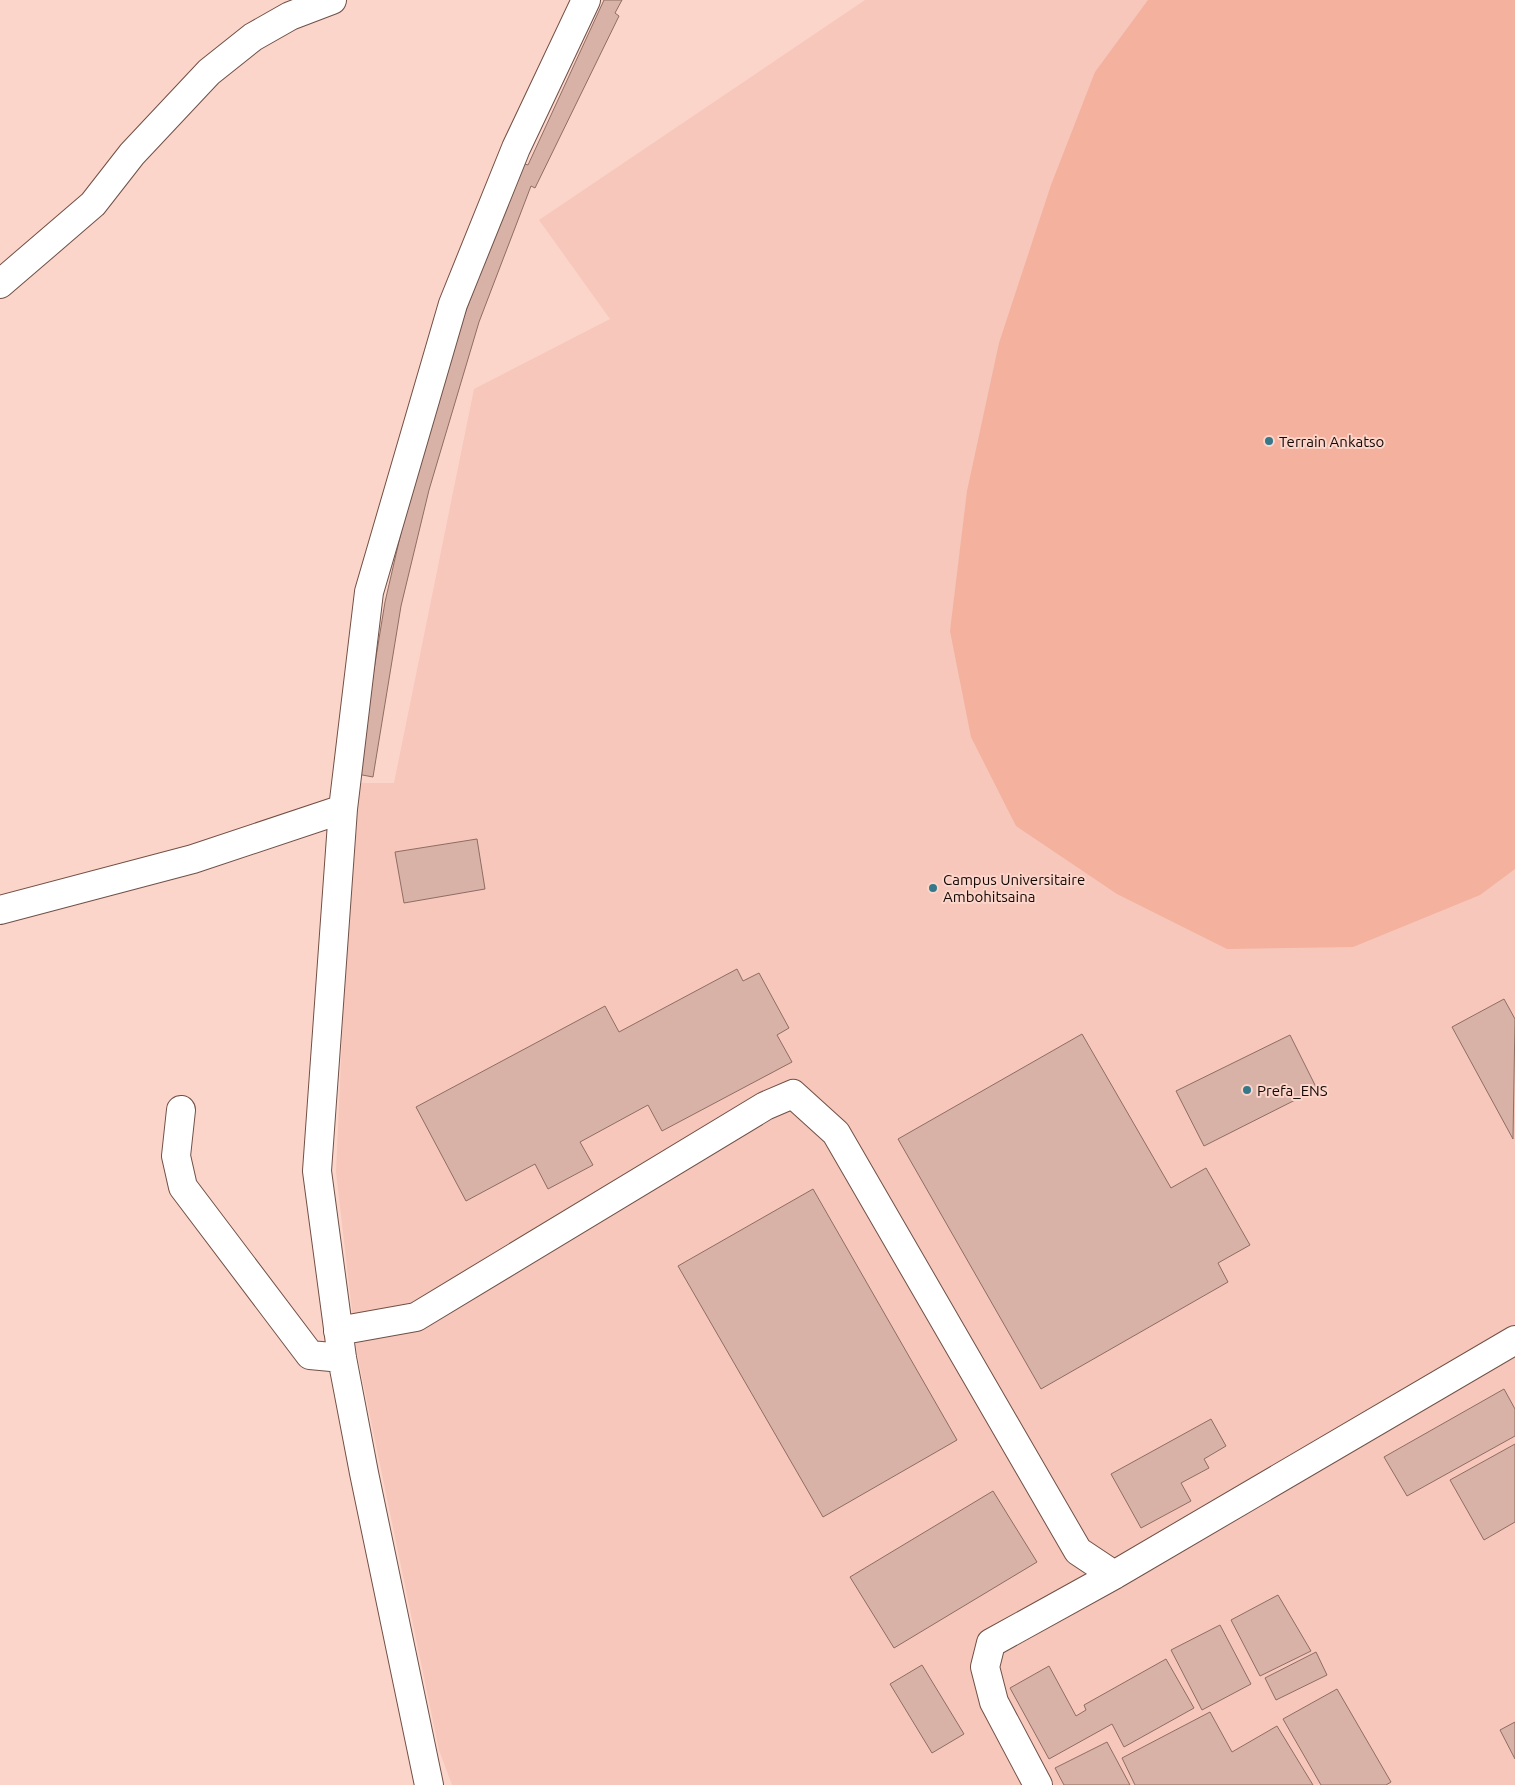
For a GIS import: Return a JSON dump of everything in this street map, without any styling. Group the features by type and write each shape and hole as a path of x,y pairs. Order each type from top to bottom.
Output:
{"street":[{"path":"0,284 93,204 132,154 209,72 253,37 290,16 332,0"},
{"path":"429,1785 342,1358 317,1171 343,809 369,592 453,304 516,148 586,0"},
{"path":"0,910 194,859 343,809"},
{"path":"338,1331 416,1317 765,1106 793,1094 836,1133 1078,1551 1114,1575"},
{"path":"181,1110 176,1156 183,1187 310,1355 342,1358"},
{"path":"1038,1785 994,1702 985,1667 991,1643 1114,1575 1515,1340"}],"shaded area":[{"name":"Campus Universitaire Ambohitsaina","path":"865,0 1515,0 1515,1785 452,1785 439,1750 357,1353 336,1172 344,993 360,783 394,783 474,389 610,319 539,220"},
{"path":"1148,0 1515,0 1515,869 1480,895 1353,947 1227,949 1117,894 1016,826 971,737 950,631 967,491 999,343 1051,185 1095,72"}],"building":[{"path":"604,0 622,0 615,13 619,16 535,188 531,186 479,322 429,490 401,606 373,777 357,774 385,602 412,485 459,329 522,163 528,165"},
{"path":"477,839 485,889 404,903 395,852"},
{"path":"737,969 743,981 759,973 789,1028 777,1035 792,1062 662,1131 648,1105 580,1142 593,1165 548,1189 535,1164 466,1201 416,1107 605,1006 619,1032"},
{"path":"1504,999 1515,1019 1513,1139 1452,1027"},
{"path":"1082,1034 1171,1188 1206,1168 1250,1245 1218,1263 1228,1282 1041,1389 898,1139"},
{"name":"Prefa_ENS","path":"1290,1035 1317,1089 1204,1146 1176,1091"},
{"path":"813,1189 957,1440 823,1517 678,1266"},
{"path":"1504,1389 1515,1409 1515,1436 1407,1496 1384,1457"},
{"path":"1211,1419 1226,1446 1204,1459 1209,1468 1181,1483 1191,1501 1141,1528 1111,1474"},
{"path":"1515,1444 1515,1522 1484,1540 1450,1480"},
{"path":"993,1491 1037,1562 894,1648 850,1577"},
{"path":"1278,1595 1311,1651 1260,1676 1231,1620"},
{"path":"1220,1625 1251,1684 1202,1710 1171,1650"},
{"path":"1316,1652 1327,1675 1276,1700 1265,1678"},
{"path":"1166,1659 1194,1708 1124,1747 1112,1724 1049,1759 1010,1688 1049,1666 1076,1716 1086,1710 1084,1705"},
{"path":"922,1665 964,1734 932,1753 890,1684"},
{"path":"1337,1689 1391,1782 1386,1785 1321,1785 1283,1719"},
{"path":"1210,1712 1232,1752 1277,1726 1313,1785 1135,1785 1122,1758"},
{"path":"1515,1722 1515,1759 1500,1730"},
{"path":"1107,1742 1130,1785 1064,1785 1055,1768"}],"place":[{"name":"Terrain Ankatso","path":"1269,441"},
{"name":"Campus Universitaire Ambohitsaina","path":"933,888"},
{"name":"Prefa_ENS","path":"1247,1090"}]}
